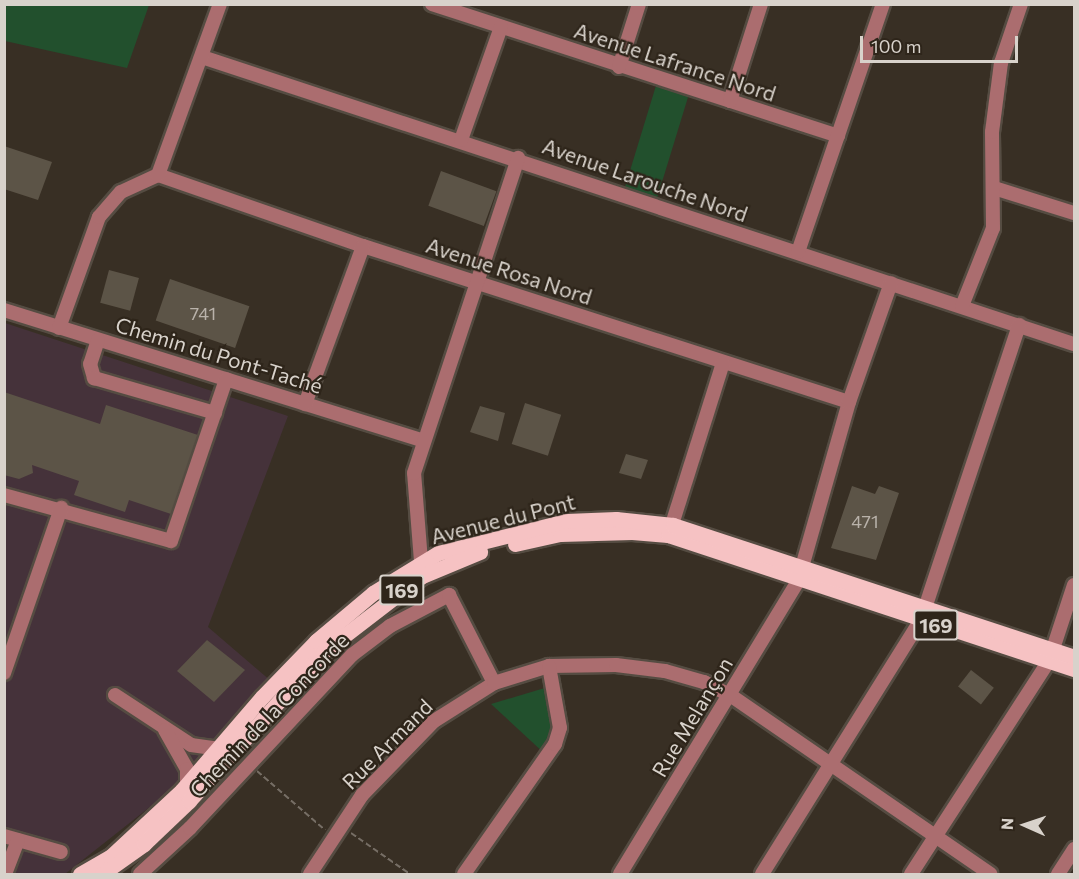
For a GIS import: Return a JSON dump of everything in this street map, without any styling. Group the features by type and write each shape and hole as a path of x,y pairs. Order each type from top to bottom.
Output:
{"main road":[{"name":"Avenue du Pont","path":"80,874 110,857 187,784 316,641 373,593 422,569 485,550 561,534 670,530 1051,655 1074,669"},
{"name":"Avenue du Pont","path":"102,874 144,844 189,801 323,652 422,569"},
{"name":"Avenue du Pont","path":"1051,655 1074,657"}],"street":[{"path":"59,328 99,217 121,192 158,175 220,4"},
{"name":"Avenue Lafrance Nord","path":"432,4 619,67 838,135"},
{"path":"619,67 639,4"},
{"path":"730,101 761,4"},
{"path":"798,252 883,4"},
{"path":"962,306 993,228 992,132 1001,63 1021,4"},
{"path":"461,140 501,27"},
{"name":"Avenue Larouche Nord","path":"202,57 518,158 1074,344"},
{"path":"422,569 414,473 422,440 518,158"},
{"name":"Avenue Rosa Nord","path":"158,175 363,246 849,402"},
{"path":"994,188 1074,213"},
{"path":"305,404 363,246"},
{"name":"Rue Melançon","path":"620,874 730,695 800,574 849,402 891,283"},
{"name":"Chemin du Pont-Taché","path":"4,309 422,440"},
{"path":"762,874 924,613 1019,325"},
{"path":"98,340 90,364 94,378 215,412"},
{"path":"670,530 723,363"},
{"path":"4,495 61,508 171,541 226,379"},
{"path":"4,673 61,508"},
{"path":"911,874 1051,655 1074,585"},
{"name":"Chemin de la Concorde","path":"140,874 190,828 352,655 390,626 449,595 494,683"},
{"name":"Rue Armand","path":"310,874 362,795 434,721 494,683 549,666 616,665 665,671 730,695 990,874"},
{"path":"464,874 555,744 560,728 549,666"},
{"path":"115,695 191,745 218,749"},
{"path":"162,726 187,769 187,784"},
{"path":"5,874 11,838 61,852"},
{"path":"1058,874 1074,849"}],"path":[{"path":"249,763 338,832 410,874"}],"shaded area":[{"path":"5,323 288,416 208,627 278,687 175,787 65,874 5,874"}],"green space":[{"path":"5,4 149,5 127,68 5,41"},
{"path":"658,79 691,89 655,207 622,197"},
{"path":"548,687 556,735 545,754 491,704"}],"building":[{"path":"4,146 52,162 38,200 4,189"},
{"path":"441,171 496,191 484,226 428,206"},
{"path":"109,270 139,278 130,311 100,303"},
{"path":"170,279 249,306 235,348 156,321"},
{"path":"4,392 100,424 106,405 198,435 171,514 129,500 125,512 74,495 79,481 32,465 33,473 19,479 4,475"},
{"path":"525,403 561,415 548,456 512,444"},
{"path":"480,406 505,413 498,441 470,432"},
{"path":"626,454 648,460 641,479 619,473"},
{"path":"852,486 875,494 879,486 899,493 876,560 831,548"},
{"path":"207,640 245,670 214,702 177,671"},
{"path":"971,670 994,688 981,704 958,687"}]}
